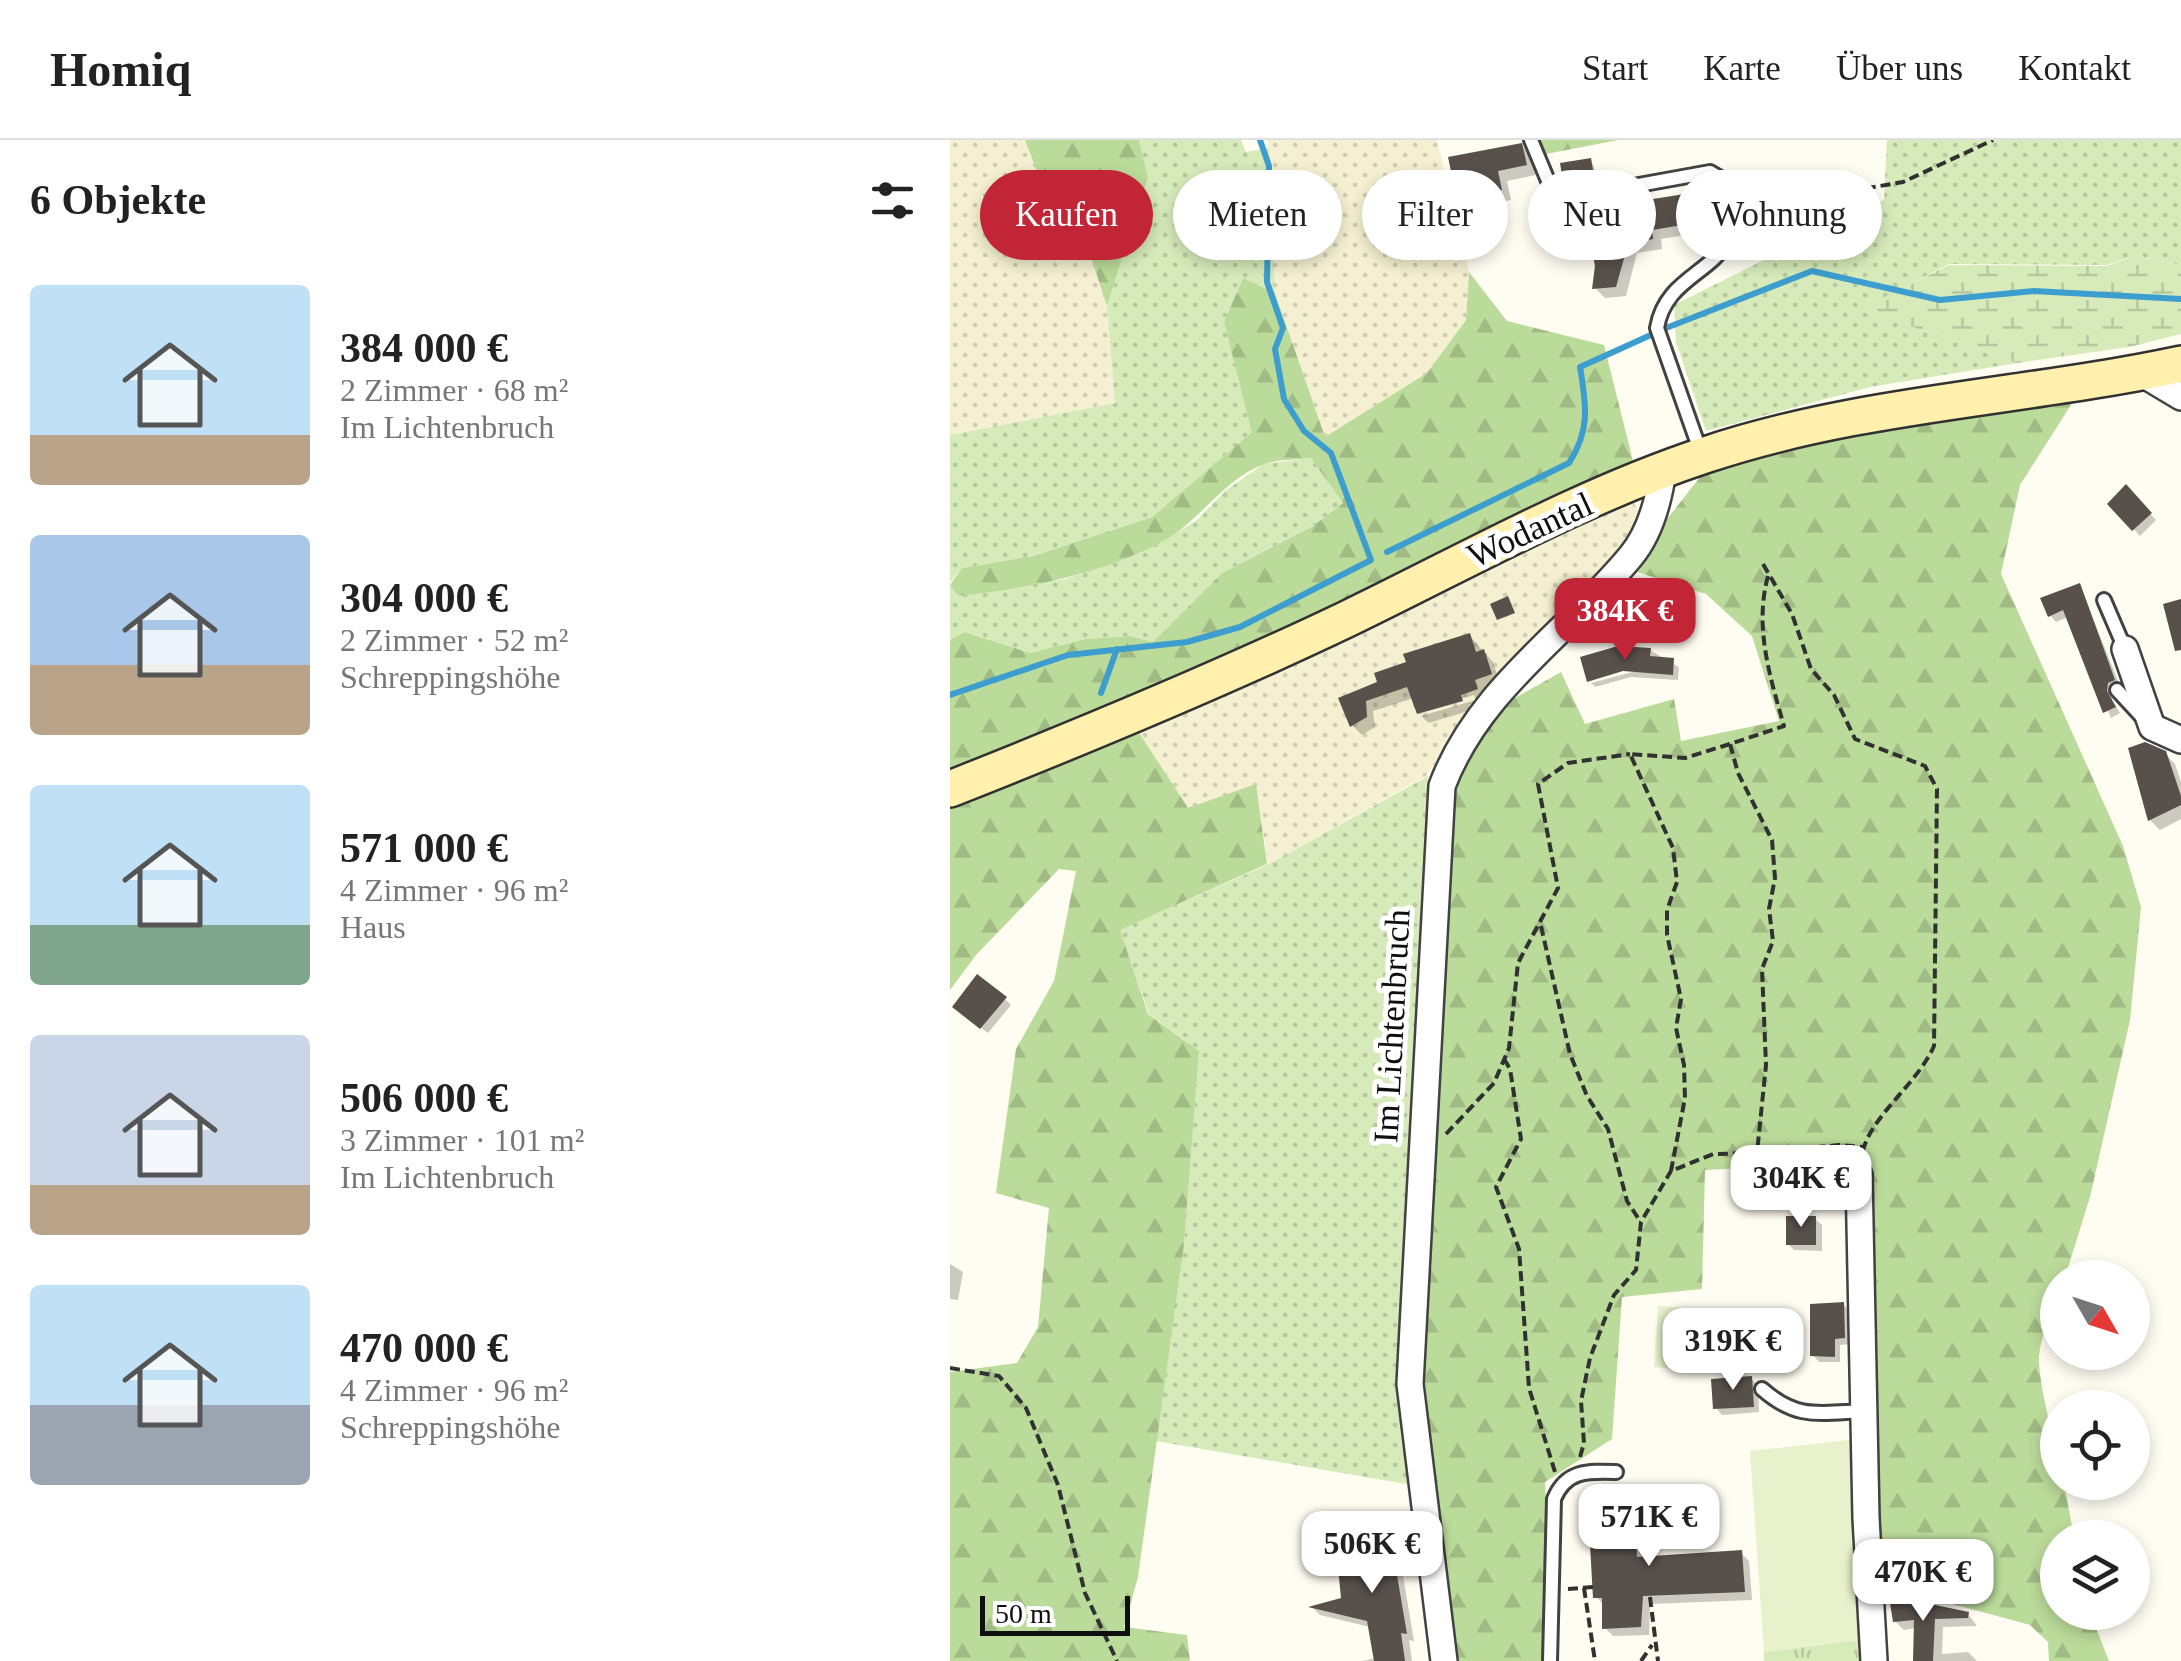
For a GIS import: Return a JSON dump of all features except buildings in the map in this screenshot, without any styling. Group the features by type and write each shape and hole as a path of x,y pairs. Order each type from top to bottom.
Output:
{"main road":[{"name":"Wodantal","path":"950,789 1294,644 1542,522 1702,456 1775,433 1873,412 2181,364"}],"street":[{"path":"2141,373 2181,397"},
{"name":"Im Lichtenbruch","path":"1444,1661 1410,1384 1442,786 1456,748 1487,706 1632,554 1650,522 1663,470"},
{"path":"2125,649 2152,727 2181,740"},
{"path":"1859,1175 1874,1661"}],"lane":[{"path":"1531,140 1556,200 1710,172 1727,182 1734,230 1724,251 1688,281 1660,315 1657,328 1702,456"},
{"path":"2104,600 2125,649"},
{"path":"2116,690 2152,727"},
{"path":"1762,1388 1784,1409 1804,1414 1864,1412"},
{"path":"1550,1661 1554,1498 1559,1486 1574,1474 1616,1472"}],"path":[{"path":"1882,186 1903,182 1994,140"},
{"path":"1762,564 1792,614 1811,670 1834,694 1855,740 1925,766 1937,789 1940,820 1934,1046 1924,1070 1876,1123 1863,1147 1859,1175"},
{"path":"1421,1140 1447,1134 1494,1083 1504,1059 1514,1017 1518,964 1558,888 1538,784 1568,762 1630,754 1685,758 1784,726 1767,667 1762,630 1768,576"},
{"path":"1730,744 1738,773 1772,840 1775,878 1770,909 1772,942 1762,969 1766,1065 1757,1154"},
{"path":"1574,1474 1584,1443 1581,1401 1590,1358 1614,1295 1636,1270 1640,1222 1671,1170 1685,1098 1684,1065 1676,1028 1681,999 1670,958 1666,910 1677,882 1673,848 1630,754"},
{"path":"1541,926 1574,1065 1586,1096 1608,1129 1626,1202 1640,1222"},
{"path":"1504,1059 1510,1069 1521,1139 1496,1187 1519,1249 1529,1388 1553,1465"},
{"path":"1671,1170 1713,1154 1757,1154 1839,1144 1863,1147"},
{"path":"950,1368 999,1376 1026,1408 1058,1485 1085,1593 1117,1661"},
{"path":"1554,1590 1594,1587"},
{"path":"1584,1588 1594,1661"},
{"path":"1650,1597 1652,1644 1658,1661"},
{"path":"1641,1661 1652,1644"}],"shaded area":[{"path":"950,140 1025,140 1036,170 980,170 980,260 1093,260 1107,306 1115,403 950,435"},
{"path":"1268,140 1437,140 1444,170 1362,170 1362,260 1466,260 1469,272 1466,320 1427,373 1325,437 1275,293 1273,260 1342,260 1342,170 1269,170"},
{"path":"1630,498 1641,514 1638,529 1482,696 1426,776 1268,864 1256,785 1188,809 1137,729"}],"green space":[{"path":"1025,140 1139,140 1146,170 1036,170"},
{"path":"1139,140 1241,140 1246,152 1269,148 1270,170 1173,170 1173,260 1274,260 1275,293 1243,278 1224,322 1253,431 1152,517 1033,556 962,568 950,582 950,435 1115,403 1107,306 1122,260 1153,260 1153,170 1146,170"},
{"path":"1536,140 1618,140 1541,155"},
{"path":"1887,140 2181,140 2181,265 2134,256 2107,265 1949,264 1863,309 2017,363 1870,387 1706,431 1676,342 1674,305 1764,260 1882,260"},
{"path":"2134,256 2181,265 2181,334 2129,347 2017,363 1861,309 1949,265 2107,266"},
{"path":"1092,260 1122,260 1107,306"},
{"path":"1469,272 1507,321 1604,345 1633,461 1258,642 950,770 950,640 965,632 1030,653 1085,639 1130,636 1153,642 1222,573 1313,526 1343,503 1311,458 1270,462 1237,479 1174,534 1112,564 985,593 959,596 950,585 962,568 1033,556 1152,517 1252,432 1224,322 1243,278 1275,293 1325,437 1427,373 1466,320"},
{"path":"2076,397 2020,485 2001,574 2123,846 2141,907 2130,1020 2090,1197 2070,1260 2040,1260 2040,1500 2067,1500 2071,1520 2040,1520 2040,1630 2097,1630 2109,1661 2049,1661 2048,1642 2030,1625 1912,1593 1877,1597 1869,1299 1871,1161 1705,1170 1702,1289 1622,1297 1612,1439 1545,1482 1548,1603 1544,1661 1452,1661 1418,1385 1455,770 1508,702 1561,672 1585,724 1674,699 1681,741 1779,721 1752,636 1706,594 1628,569 1704,472 1827,433"},
{"path":"1311,458 1343,503 1313,526 1222,573 1153,642 1130,636 1085,639 1030,653 966,632 950,640 950,585 960,596 1065,579 1123,559 1162,542 1197,520 1225,491 1264,464"},
{"path":"1136,728 1188,808 1256,784 1267,864 1120,930 1148,1014 1199,1051 1184,1244 1138,1577 1124,1627 1187,1635 1190,1661 950,1661 950,1372 1017,1363 1038,1327 1049,1208 996,1193 1016,1049 1054,981 1076,871 1059,869 976,955 950,990 950,804"},
{"path":"1428,776 1415,1092 1412,1485 1156,1441 1184,1242 1199,1051 1149,1014 1119,930 1267,865"},
{"path":"1658,1306 1699,1309 1697,1371 1654,1367"},
{"path":"1858,1439 1866,1639 1764,1652 1750,1451"},
{"path":"1866,1639 1867,1661 1764,1661 1764,1652"}],"waterway":[{"path":"950,695 1068,655 1187,642 1240,627 1371,560 1331,453 1304,431 1284,399 1275,349 1283,328 1267,282 1269,166 1260,140"},
{"path":"1666,328 1812,271 1940,300 2034,291 2181,299"},
{"path":"1387,552 1569,463 1584,427 1580,367 1653,334"},
{"path":"1101,693 1117,649"}]}
